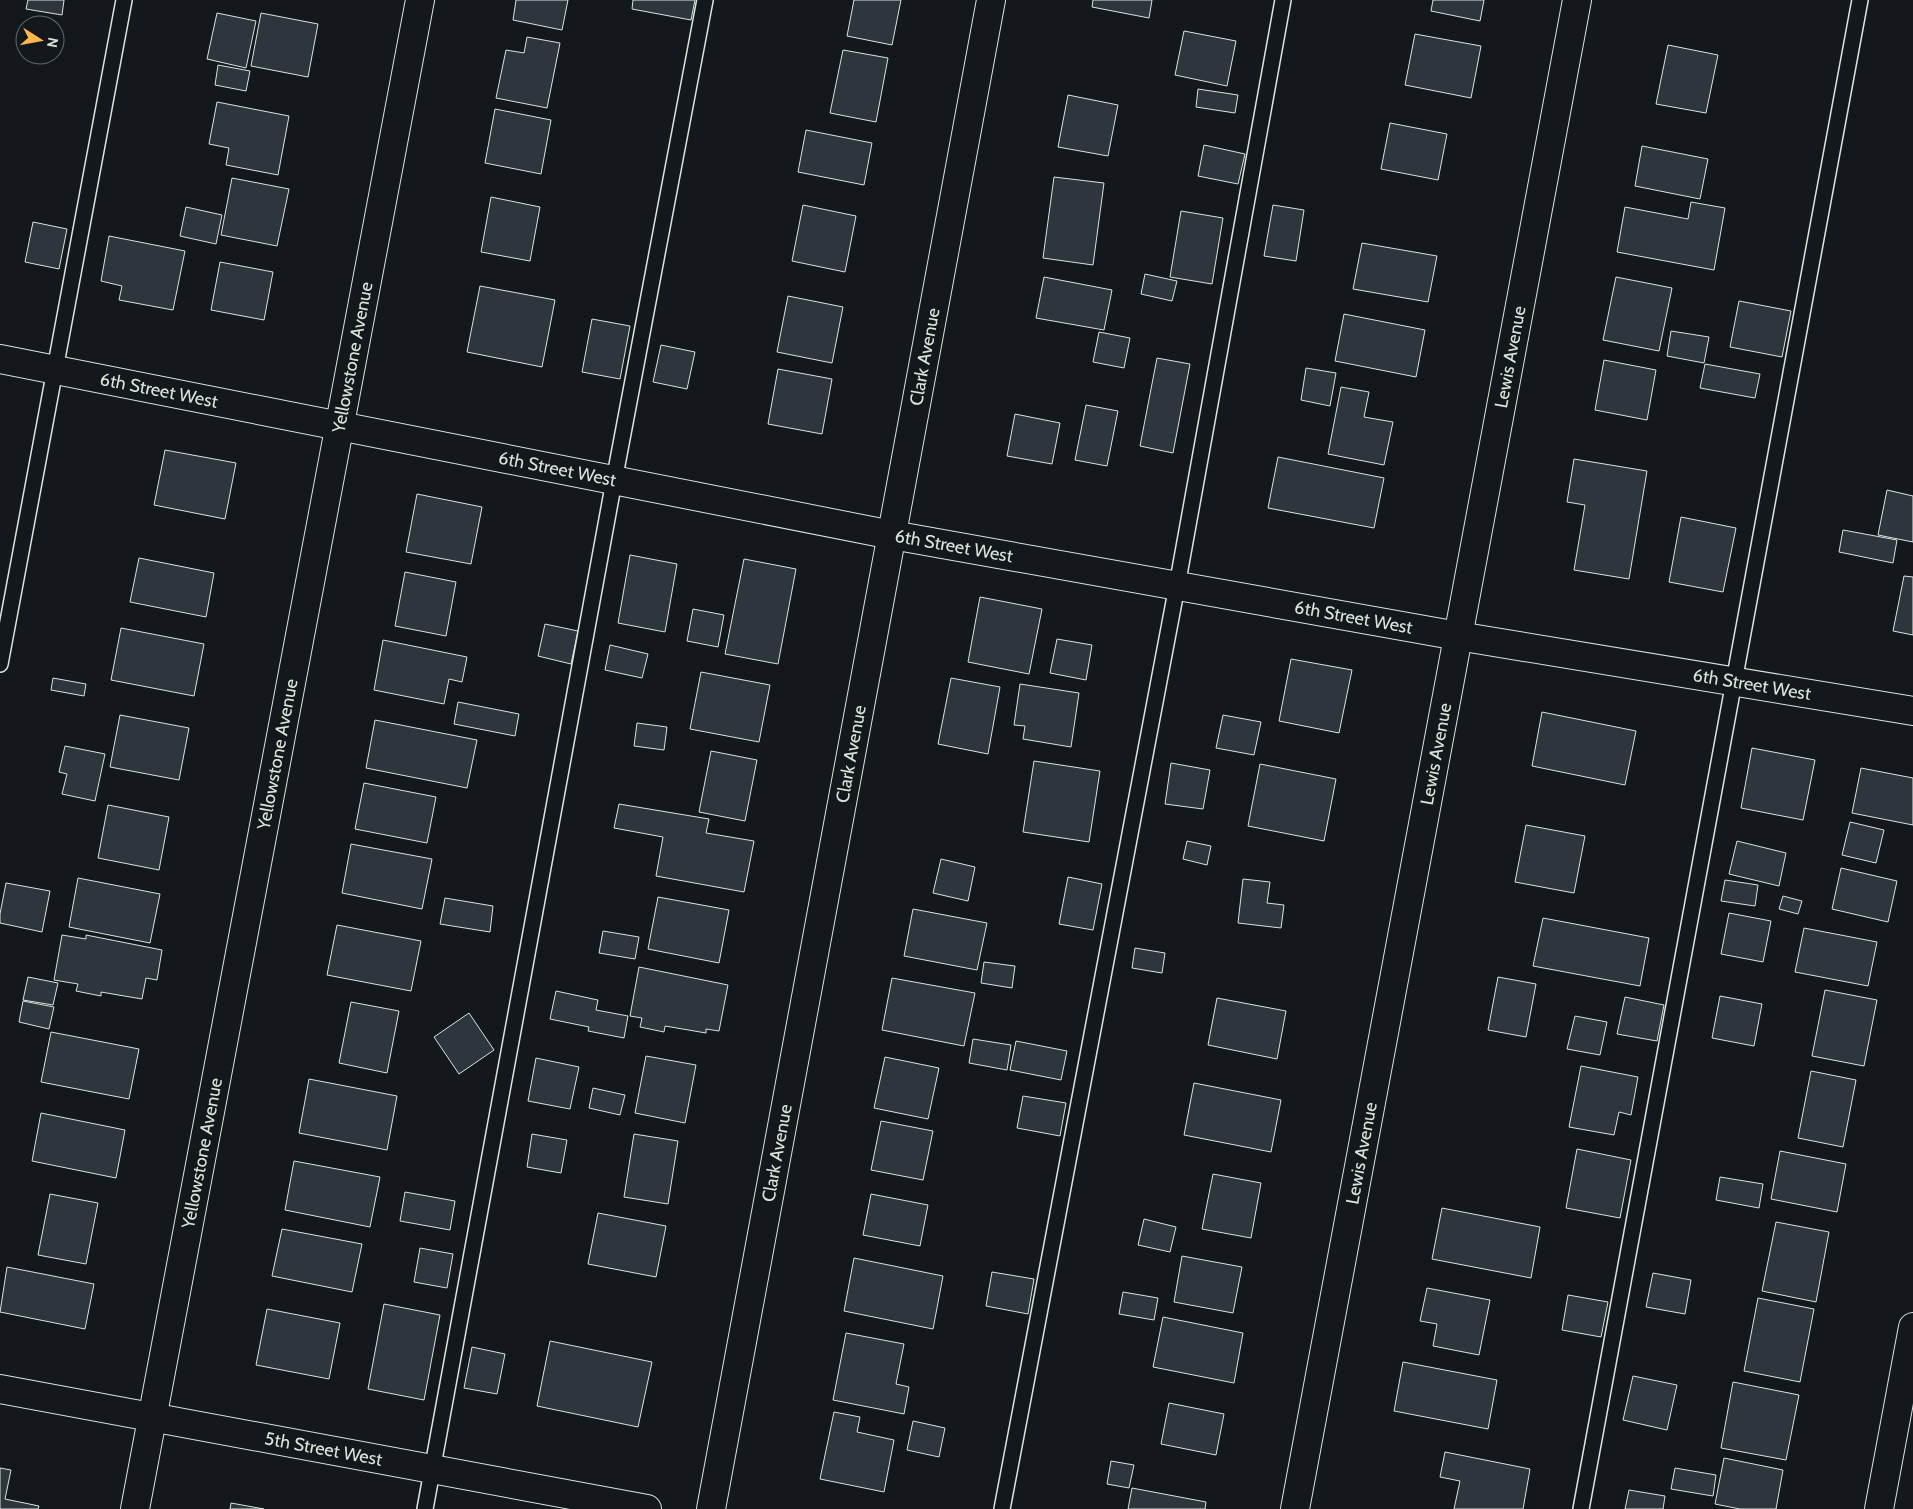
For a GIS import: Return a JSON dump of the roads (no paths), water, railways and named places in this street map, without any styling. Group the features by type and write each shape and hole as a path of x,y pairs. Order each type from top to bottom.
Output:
{"street":[{"name":"Yellowstone Avenue","path":"135,1509 420,0"},
{"name":"Clark Avenue","path":"711,1509 991,0"},
{"name":"Lewis Avenue","path":"1295,1509 1577,0"},
{"name":"6th Street West","path":"0,359 892,535 1458,636 1913,711"},
{"path":"1879,1509 1913,1327"},
{"name":"5th Street West","path":"0,1389 646,1509"}],"lane":[{"path":"0,664 124,0"},
{"path":"425,1509 614,481 705,0"},
{"path":"1002,1509 1177,586 1283,0"},
{"path":"1581,1509 1860,0"}]}
